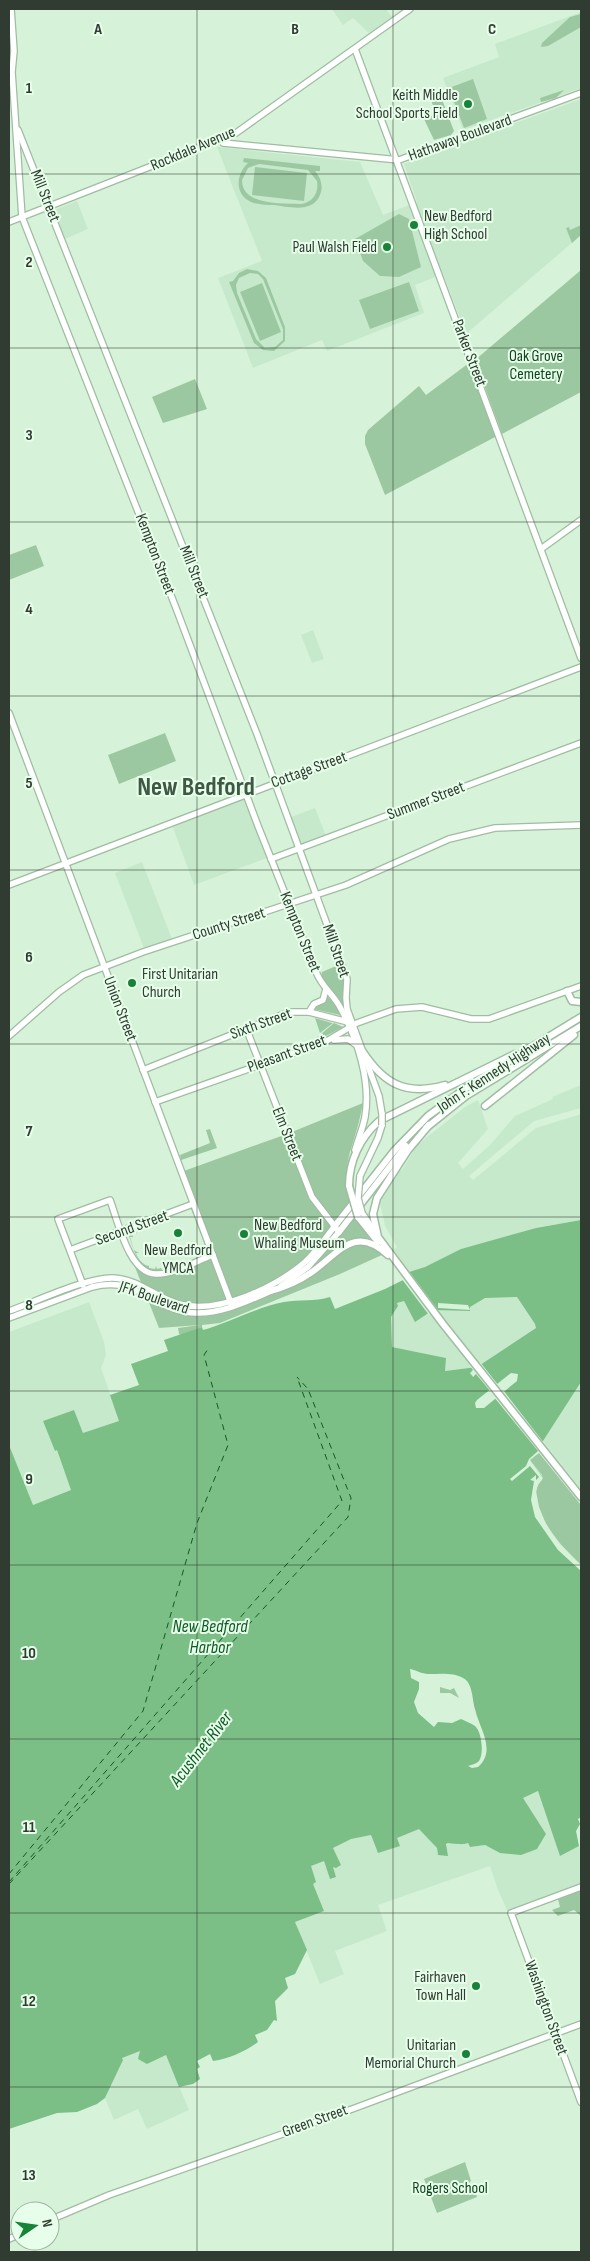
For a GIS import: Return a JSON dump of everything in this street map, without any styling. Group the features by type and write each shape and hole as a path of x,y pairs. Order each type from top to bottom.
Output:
{"highway":[{"path":"567,991 572,1001 581,1002"},
{"name":"John F. Kennedy Highway","path":"337,1230 394,1151 425,1119 473,1083 581,1017"},
{"name":"John F. Kennedy Highway","path":"337,1230 414,1137 470,1093 581,1026"},
{"path":"485,1106 494,1101 550,1052 581,1030"},
{"path":"397,1264 388,1255 360,1215 350,1186 353,1160 366,1135 384,1118 546,1039"},
{"path":"363,1052 378,1073 398,1085 425,1089 456,1082"},
{"path":"429,1125 408,1150 377,1198 373,1218 377,1240 581,1497"},
{"path":"270,1291 284,1287 307,1276 344,1246 359,1241 377,1240"}],"main road":[{"name":"Kempton Street","path":"11,9 10,32 22,217 176,608 271,859 317,974 352,1024"},
{"name":"Rockdale Avenue","path":"9,222 237,132 410,9"},
{"name":"Parker Street","path":"355,49 398,160 581,658"},
{"name":"Kempton Street","path":"9,52 12,65"},
{"name":"Hathaway Boulevard","path":"221,139 223,143 398,160 581,94"},
{"name":"Mill Street","path":"16,123 276,782 316,896 348,979 346,1002 352,1024"},
{"path":"237,132 245,144"},
{"path":"541,549 581,520"},
{"name":"Cottage Street","path":"9,884 581,667"},
{"name":"Union Street","path":"9,712 231,1304"},
{"name":"Summer Street","path":"271,859 581,743"},
{"name":"County Street","path":"9,1036 70,983 104,967 346,885 442,842 473,832 505,827 581,825"},
{"path":"567,991 581,986"},
{"path":"309,1012 314,1004 324,998 326,989"},
{"name":"Pleasant Street","path":"155,1102 324,1042 352,1024 393,1010 418,1006 471,1019 485,1020 498,1018 567,991"},
{"name":"Sixth Street","path":"142,1070 289,1012 309,1012 352,1024"},
{"path":"352,1024 355,1044 364,1073 367,1101 353,1160"},
{"path":"352,1024 379,1096 382,1114 382,1125 378,1138 360,1176 358,1194 360,1215"},
{"name":"Elm Street","path":"246,1028 312,1197 337,1230"},
{"path":"324,1042 344,1038 355,1044"},
{"path":"84,1287 58,1219 110,1200 130,1254 140,1268 157,1274 213,1254"},
{"name":"Second Street","path":"70,1250 193,1204"},
{"name":"JFK Boulevard","path":"9,1311 84,1287 106,1284 124,1285 138,1290 170,1307 190,1312 210,1312 270,1291 308,1267 337,1230"},
{"name":"JFK Boulevard","path":"231,1304 291,1272 312,1255 337,1230"},
{"name":"JFK Boulevard","path":"9,1318 84,1287"},
{"name":"Washington Street","path":"581,1887 511,1913 581,2102"},
{"name":"Green Street","path":"60,2216 103,2197 328,2118 581,2024"}],"shaded area":[{"path":"332,9 386,9 392,17 369,33 353,18 343,25"},
{"path":"581,12 581,88 463,130 443,78 499,57 495,44"},
{"name":"New Bedford High School","path":"581,99 581,235 466,334 443,274 415,285 424,313 327,351 322,340 253,368 218,278 262,261 217,147 360,162 383,215 417,202 404,164"},
{"path":"77,201 88,229 65,239 54,210"},
{"path":"313,630 324,659 312,663 301,635"},
{"path":"244,798 267,858 194,885 172,825"},
{"path":"315,808 326,836 301,845 291,817"},
{"path":"142,862 172,939 144,948 115,873"},
{"path":"581,1085 581,1108 534,1121 469,1176 473,1180 536,1128 581,1114 581,1220 536,1228 462,1249 425,1267 409,1272 393,1250 397,1247 385,1226 379,1199 396,1172 402,1170 417,1145 465,1107 478,1100 488,1129 458,1163 463,1169 490,1145 515,1116"},
{"path":"517,1297 536,1328 477,1367 444,1371 446,1358 392,1347 391,1317 398,1306 397,1303 404,1301 406,1305 433,1310 470,1311 469,1307 485,1298"},
{"path":"89,1302 104,1342 106,1355 101,1368 110,1394 151,1468 83,1433 74,1410 43,1421 55,1451 57,1450 71,1490 33,1505 9,1445 9,1332"},
{"path":"581,1382 581,1489 543,1441"},
{"path":"383,1786 437,1848 438,1855 449,1842 453,1833 458,1845 474,1841 468,1843 470,1847 485,1845 500,1853 537,1849 546,1834 522,1798 539,1791 560,1855 579,1846 581,1851 581,1887 511,1913 507,1910 498,1890 490,1866 378,1905 387,1931 335,1951 344,1974 320,1984 295,1922 304,1919 311,1866 324,1860 330,1879 336,1877 333,1867 338,1860 333,1848 350,1839 371,1835 377,1851 399,1846"},
{"path":"114,2041 140,2051 148,2062 166,2055 189,2110 147,2129 138,2109 114,2120 105,2098 123,2060"}],"green space":[{"path":"581,14 581,27 548,46 541,47 542,43 570,17"},
{"name":"Keith Middle School Sports Field","path":"473,79 487,119 464,128 449,88"},
{"path":"564,90 556,98 541,102 540,98"},
{"path":"441,97 454,131 451,135 434,140 424,119 436,114 431,100"},
{"path":"244,158 320,166 320,171 315,171 322,186 318,199 313,204 301,208 262,205 251,202 245,198 239,189 239,178 248,163 243,162","holes":["259,164 308,170 317,181 317,189 312,199 301,204 274,203 256,199 249,195 244,188 242,180 248,168"]},
{"path":"255,167 307,173 304,201 252,195"},
{"name":"Paul Walsh Field","path":"399,214 409,219 421,267 399,277 380,276 363,261 355,239"},
{"path":"581,225 581,235 572,243 566,228 569,227 570,230"},
{"path":"247,269 258,271 266,278 285,327 285,341 274,351 263,350 254,343 229,282 233,281 239,273","holes":["250,273 258,274 263,279 283,329 283,340 275,347 265,348 256,339 237,293 236,285 239,278"]},
{"name":"Oak Grove Cemetery","path":"581,270 581,392 502,434 475,360"},
{"path":"409,282 419,311 370,329 359,300"},
{"path":"262,283 281,332 260,341 240,292"},
{"name":"Oak Grove Cemetery","path":"469,363 497,436 385,495 365,444 365,436 368,430 419,386 426,395"},
{"path":"195,379 207,409 163,423 152,397"},
{"path":"36,545 44,566 9,580 9,555"},
{"path":"165,733 176,761 119,784 108,755"},
{"path":"336,966 340,967 343,973 343,1007 321,976 322,972"},
{"path":"328,997 336,1005 340,1015 313,1009 315,1005"},
{"path":"315,1018 332,1023 333,1023 320,1033"},
{"path":"334,1023 343,1027 322,1038 315,1039"},
{"path":"363,1103 350,1152 347,1181 352,1207 358,1220 382,1255 220,1323 202,1325 202,1327 181,1335 178,1328 200,1325 159,1328 133,1262 143,1273 158,1276 210,1258 190,1206 193,1203 181,1172 287,1134"},
{"path":"210,1129 217,1148 181,1160 180,1155 210,1143 206,1130"},
{"path":"136,1231 137,1234 135,1232 132,1234 133,1237 130,1237 134,1250 129,1236"},
{"path":"134,1250 139,1253 136,1253 138,1257 149,1268 155,1269 156,1266 157,1269 161,1268 162,1270 148,1269 140,1261"},
{"path":"539,1453 581,1505 581,1565 556,1538 540,1513 537,1489 542,1480 542,1475 530,1460"},
{"path":"440,1687 450,1690 454,1688 459,1698 450,1693 440,1693"},
{"path":"581,1890 581,1916 574,1910 558,1916 552,1910 560,1907 558,1899"},
{"name":"Rogers School","path":"465,2162 471,2181 469,2183 471,2187 474,2187 477,2197 437,2213 424,2179"}],"water":[{"name":"New Bedford Harbor","path":"581,1220 581,1382 543,1441 539,1453 530,1460 542,1476 535,1489 534,1499 542,1521 581,1567 581,1817 578,1819 580,1824 576,1831 579,1846 560,1856 538,1791 523,1798 546,1834 537,1849 521,1855 500,1853 485,1845 470,1847 468,1843 448,1843 446,1844 448,1856 438,1855 437,1848 419,1829 397,1838 400,1846 378,1853 371,1835 351,1839 333,1848 341,1865 336,1868 333,1867 336,1877 330,1879 324,1861 311,1866 316,1882 313,1884 324,1911 295,1922 307,1950 295,1974 285,1978 288,1988 275,2001 277,2021 274,2020 267,2030 255,2035 258,2042 242,2052 225,2058 213,2061 210,2054 197,2061 200,2067 197,2069 200,2079 193,2084 179,2087 166,2055 147,2064 138,2059 140,2051 122,2058 123,2060 105,2098 97,2104 77,2112 57,2113 9,2129 9,1445 33,1505 71,1490 57,1450 55,1451 43,1421 74,1410 83,1433 119,1421 110,1395 139,1385 131,1364 168,1351 164,1340 202,1327 203,1330 213,1327 265,1307 284,1302 330,1297 335,1309 385,1289 403,1280 409,1272 425,1267 461,1249 536,1228","holes":["517,1297 536,1328 477,1367 445,1371 446,1358 392,1347 391,1317 398,1306 397,1303 404,1301 415,1322 433,1310 470,1311 470,1307 485,1298","511,1373 518,1374 517,1381 484,1408 476,1408 475,1403","410,1669 426,1674 455,1675 466,1680 472,1692 486,1746 486,1753 478,1767 472,1768 468,1766 478,1762 481,1758 482,1743 477,1729 461,1719 452,1723 438,1722 434,1727 418,1713 414,1702 419,1689 419,1682 411,1678"]}],"pier":[{"path":"408,1270 438,1310 429,1315 401,1278"},
{"path":"438,1303 468,1305 470,1310 438,1308"},
{"path":"480,1362 499,1386 491,1392 476,1374 473,1377 470,1373 473,1370 469,1365"},
{"path":"503,1390 544,1443 538,1447 541,1454 539,1453 530,1460 543,1478 538,1484 536,1491 539,1507 548,1529 581,1565 581,1571 558,1550 535,1517 531,1500 534,1481 530,1480 536,1475 536,1480 539,1477 530,1466 512,1481 510,1479 526,1466 529,1459 538,1451 494,1397"}],"ferry route":[{"path":"9,1874 143,1711 197,1523 228,1445 204,1355 208,1349"},
{"path":"9,1882 342,1501 297,1377"},
{"path":"9,1884 348,1517 351,1498 308,1389 297,1377"}],"place":[{"name":"Keith Middle School Sports Field","path":"468,104"},
{"name":"New Bedford High School","path":"414,225"},
{"name":"Paul Walsh Field","path":"387,247"},
{"name":"First Unitarian Church","path":"132,983"},
{"name":"New Bedford YMCA","path":"178,1233"},
{"name":"New Bedford Whaling Museum","path":"244,1234"},
{"name":"Fairhaven Town Hall","path":"476,1986"},
{"name":"Unitarian Memorial Church","path":"466,2054"}],"district":[{"name":"New Bedford","path":"196,787"}],"water label":[{"name":"Acushnet River","path":"201,1749"}]}
